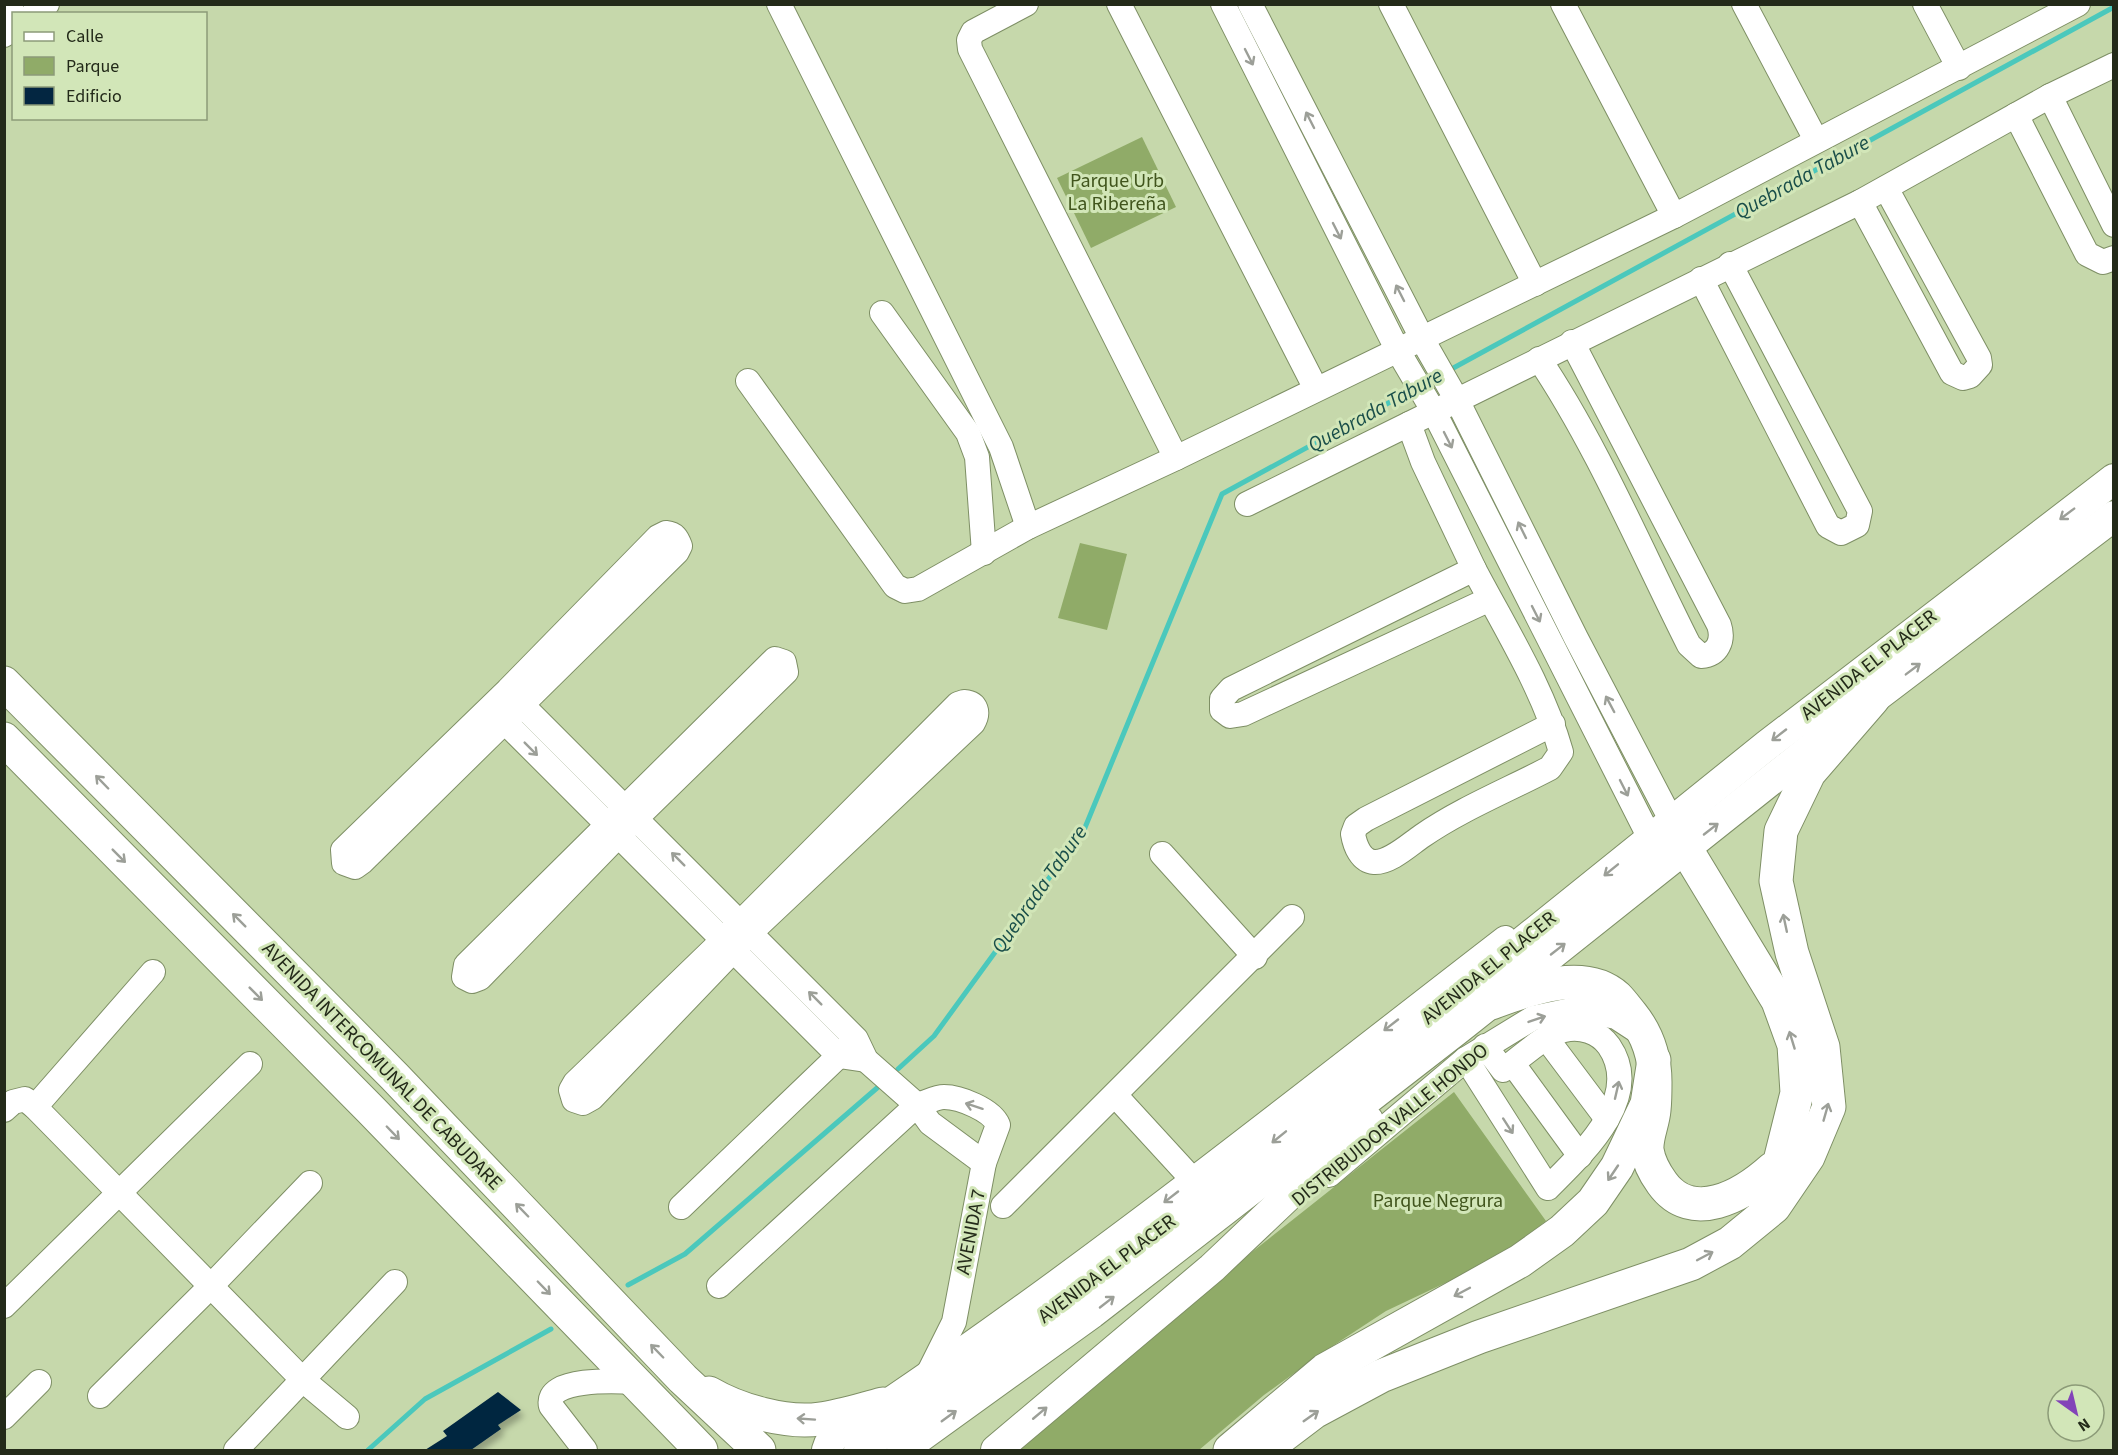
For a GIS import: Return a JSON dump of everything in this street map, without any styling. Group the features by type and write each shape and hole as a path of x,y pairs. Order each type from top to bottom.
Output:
{"highway":[{"name":"AVENIDA INTERCOMUNAL DE CABUDARE","path":"4,683 394,1076 683,1379 759,1450"},
{"path":"1264,1450 1314,1412 1381,1376 1479,1337 1691,1264 1731,1243 1773,1207 1808,1157 1830,1107 1823,1047 1792,953 1776,881 1781,831 1809,773 1873,699"},
{"name":"AVENIDA INTERCOMUNAL DE CABUDARE","path":"4,739 370,1109 697,1448"},
{"path":"1479,1337 1677,1247 1730,1218 1760,1192 1780,1161 1797,1093 1794,1045 1778,1001 1668,843"},
{"path":"1491,1003 1526,990 1588,983 1616,996 1651,1048 1654,1110 1647,1147 1651,1166 1667,1189 1685,1202 1704,1204 1726,1201 1752,1186 1780,1161"},
{"path":"1230,1450 1325,1370 1520,1261 1562,1231 1593,1202 1617,1167 1647,1104 1651,1048"},
{"path":"683,1379 725,1402 770,1416 819,1420 883,1404"}],"main road":[{"name":"AVENIDA EL PLACER","path":"902,1450 1092,1313 1491,1003 1668,843 1928,620 2114,478"},
{"name":"AVENIDA EL PLACER","path":"859,1450 968,1374 1219,1186 1577,897 1668,843 1873,699 2114,516"},
{"path":"996,1450 1212,1268 1364,1124 1458,1029"},
{"path":"827,1450 829,1443 847,1424 883,1404"}],"street":[{"path":"5,7 9,4"},
{"path":"779,4 1000,447 1028,527"},
{"path":"1026,4 974,32 969,40 970,49 1176,458"},
{"path":"1119,4 1316,389"},
{"path":"1223,4 1400,354 1421,388 1668,843"},
{"path":"1250,4 1458,402 1576,638 1668,843"},
{"path":"1391,4 1535,284"},
{"path":"1563,4 1674,216"},
{"path":"1744,4 1816,140"},
{"path":"1925,4 1959,68"},
{"path":"748,381 895,586 905,591 918,589 1028,527 1316,389 1425,342 1535,284 1674,216 2078,4"},
{"path":"1247,504 1458,402 1572,342 1730,264 1860,202 2049,96 2114,65"},
{"path":"2049,96 2114,225"},
{"path":"2016,115 2087,254 2103,262 2114,258"},
{"path":"1860,202 1952,373 1963,378 1970,376 1980,365 1979,358 1886,188"},
{"path":"1701,279 1828,526 1841,533 1850,529 1857,525 1860,512 1730,264"},
{"path":"882,314 968,433 977,457 984,553"},
{"path":"1539,359 1573,415 1689,645 1701,656 1707,655 1718,647 1721,640 1719,625 1572,342"},
{"path":"1409,424 1423,462 1474,569 1553,724 1561,752 1550,768 1428,832 1385,860 1368,861 1361,854 1353,834 1356,826 1366,819 1553,724"},
{"path":"399,811 514,697 658,537 666,533 673,534 680,546 677,552 514,697"},
{"path":"1474,569 1231,689 1222,699 1222,710 1230,716 1243,714 1490,599"},
{"path":"514,930 613,831 786,672 784,662 779,659 772,660 632,813"},
{"path":"514,697 632,813 916,1105 719,1286"},
{"path":"728,945 592,1098 583,1103 574,1100 571,1090 575,1083 728,945 958,704 968,702 973,705 977,716 973,723 745,928"},
{"path":"497,714 839,1056"},
{"path":"1162,854 1255,957"},
{"path":"883,1404 1052,1285 1193,1180 1515,930 1577,897"},
{"path":"1003,1206 1255,957 1292,917"},
{"path":"35,1107 153,972"},
{"name":"DISTRIBUIDOR VALLE HONDO","path":"1212,1268 1429,1093 1476,1052 1533,1018 1576,1008 1616,1017 1651,1048"},
{"path":"1476,1052 1483,1088 1548,1188 1580,1156 1607,1119 1620,1089 1620,1068 1617,1058 1603,1038 1584,1029 1563,1030 1508,1067 1483,1088"},
{"path":"1547,1039 1607,1119"},
{"path":"681,1207 839,1056 861,1050"},
{"path":"1476,1052 1508,1067 1580,1156"},
{"path":"4,1306 250,1064"},
{"path":"1116,1095 1193,1180"},
{"name":"AVENIDA 7","path":"928,1373 954,1322 984,1163 998,1125 990,1113 944,1097 916,1105 930,1123 984,1163"},
{"path":"4,1110 13,1102 25,1099 35,1107 120,1191 304,1381 347,1418"},
{"path":"100,1396 211,1287 310,1183"},
{"path":"236,1450 304,1381 395,1282"},
{"path":"958,1301 967,1315 978,1319 989,1319 1011,1302 1052,1285"},
{"path":"4,1417 39,1382"},
{"path":"585,1450 551,1406 554,1394 579,1383 635,1382"}],"green space":[{"name":"Parque Urb La Ribereña","path":"1142,137 1176,207 1091,248 1057,178"},
{"path":"1080,543 1127,554 1107,630 1058,618"},
{"name":"Parque Negrura","path":"1454,1092 1546,1221 1498,1258 1386,1311 1322,1353 1264,1395 1199,1450 1009,1450 1204,1290"}],"building":[{"path":"498,1392 521,1410 498,1425 501,1429 471,1450 425,1450 447,1436 443,1431"}],"waterway":[{"name":"Quebrada Tabure","path":"1446,372 2114,7"},
{"name":"Quebrada Tabure","path":"898,1069 934,1036 1084,830 1222,494 1414,389"},
{"name":"Quebrada Tabure","path":"628,1285 685,1254 877,1088"},
{"name":"Quebrada Tabure","path":"368,1450 425,1399 551,1329"}]}
